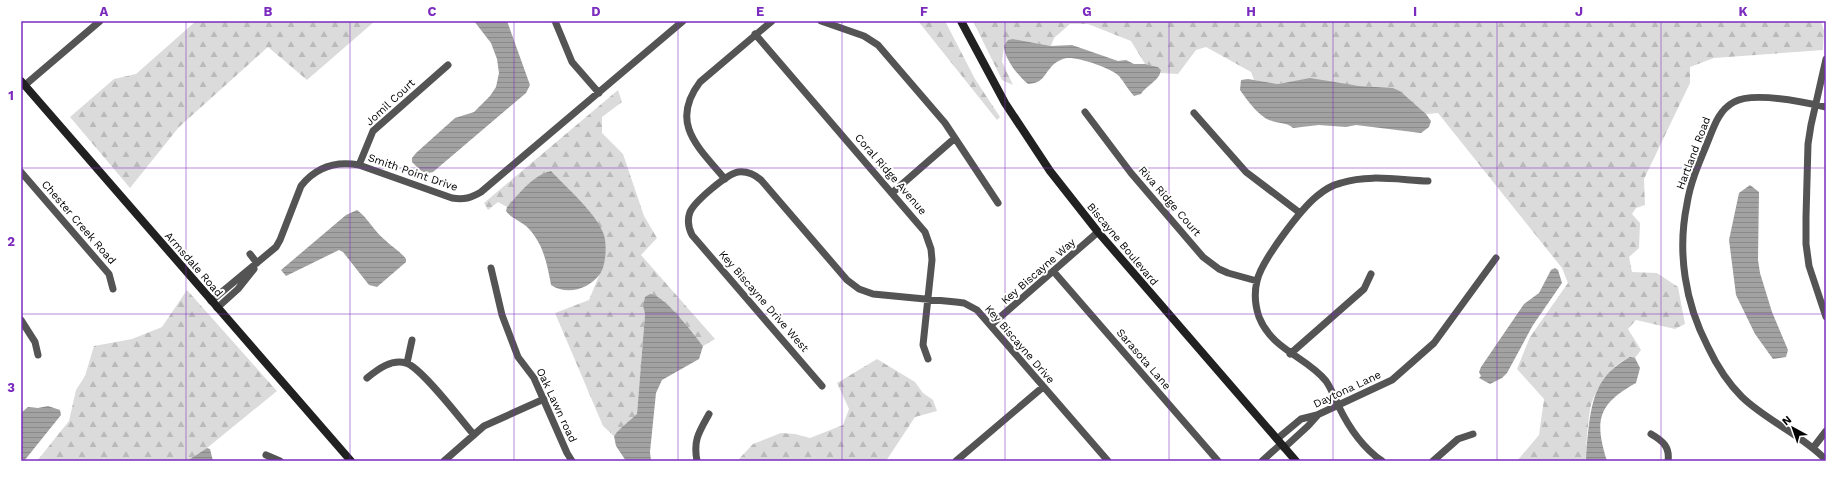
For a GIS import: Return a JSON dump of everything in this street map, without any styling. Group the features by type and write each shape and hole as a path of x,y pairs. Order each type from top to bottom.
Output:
{"street":[{"path":"23,83 100,21"},
{"path":"555,21 572,62 599,93"},
{"name":"Smith Point Drive","path":"211,301 276,247 297,194 306,180 328,166 347,163 359,165 452,198 471,198 482,192 683,21"},
{"path":"725,179 695,143 689,133 686,121 688,102 692,92 700,82 772,21"},
{"path":"821,21 864,36 878,46 945,123 998,203"},
{"name":"Biscayne Boulevard","path":"962,21 988,73 1023,132 1050,171 1098,232 1296,461"},
{"name":"Coral Ridge Avenue","path":"755,34 920,225 929,240 932,260 923,344 928,359"},
{"path":"1826,59 1808,144 1806,244 1810,266 1826,317"},
{"name":"Jomil Court","path":"359,165 373,131 448,65"},
{"name":"Armsdale Road","path":"23,83 351,461"},
{"name":"Hartland Road","path":"1826,107 1790,100 1751,97 1735,101 1725,108 1717,118 1693,178 1687,203 1682,248 1684,272 1695,318 1720,369 1742,397 1813,448 1826,460"},
{"name":"Riva Ridge Court","path":"1085,112 1131,173 1203,257 1219,269 1228,273 1257,281"},
{"path":"1194,113 1246,172 1300,213"},
{"path":"892,193 955,138"},
{"name":"Chester Creek Road","path":"21,172 109,274 113,289"},
{"name":"Key Biscayne Drive","path":"725,179 738,172 746,172 761,180 854,285 873,294 956,302 971,306 991,326 1108,461"},
{"path":"1382,461 1362,443 1345,419 1330,387 1324,379 1317,372 1290,354 1279,344 1259,318 1255,305 1257,281 1265,262 1300,213 1319,194 1341,183 1364,178 1428,181"},
{"name":"Key Biscayne Drive West","path":"725,179 695,204 691,210 688,223 689,230 822,386"},
{"name":"Key Biscayne Way","path":"991,326 1098,232"},
{"path":"217,308 238,290 257,263 250,254"},
{"name":"Daytona Lane","path":"1262,461 1281,444 1300,419 1317,415 1392,380 1428,349 1439,337 1496,258"},
{"name":"Oak Lawn road","path":"491,268 505,324 518,357 534,378 567,453 572,461"},
{"name":"Sarasota Lane","path":"1054,272 1218,461"},
{"path":"1290,354 1364,289 1371,274"},
{"path":"21,320 35,342 38,355"},
{"path":"407,363 412,340"},
{"path":"367,378 378,368 388,364 407,363 420,372 474,436"},
{"path":"956,461 1043,387"},
{"path":"444,461 496,420 544,399"},
{"path":"697,461 695,443 709,414"},
{"path":"1281,444 1308,426 1317,415"},
{"path":"1813,448 1826,432"},
{"path":"1433,461 1458,439 1473,434"},
{"path":"1651,434 1663,441 1668,449 1668,461"},
{"path":"266,455 280,461"}],"green space":[{"path":"196,21 375,21 307,80 268,47 179,127 130,188 70,117 114,79 136,74"},
{"path":"918,21 945,21 975,79 1000,117 997,120"},
{"path":"973,21 1821,21 1824,31 1823,50 1714,58 1690,67 1690,83 1644,179 1645,205 1636,208 1632,214 1640,223 1639,248 1629,257 1632,272 1657,273 1678,287 1685,324 1675,329 1636,320 1628,329 1641,350 1635,358 1620,362 1607,375 1597,391 1590,411 1587,433 1586,461 1517,461 1539,435 1544,399 1517,369 1530,337 1568,283 1562,268 1438,113 1426,114 1400,91 1393,88 1302,80 1278,84 1254,80 1251,72 1206,47 1196,50 1178,74 1161,73 1161,70 1158,67 1145,64 1131,41 1088,24 1070,24 1054,38 1051,46 1013,39 1004,46 1002,62 1013,85 1002,80"},
{"path":"618,90 622,102 602,117 602,133 623,154 644,216 657,238 641,255 715,339 703,346 663,300 643,306 645,314 637,415 622,427 614,436 603,426 555,313 589,300 605,256 529,184 507,207 498,202 488,210 484,203"},
{"path":"187,290 277,391 207,448 187,461 37,461 69,421 76,390 85,376 94,346 132,339 162,327"},
{"path":"877,359 915,382 923,393 933,400 937,411 915,417 886,461 740,461 739,459 753,444 781,433 795,434 810,438 843,425 849,409 837,383"}],"shaded area":[{"path":"474,21 507,21 530,85 526,93 433,172 426,173 412,162 412,158 416,153 455,118 474,112 490,96 496,87 499,73 497,59 491,43"},
{"path":"1013,39 1051,46 1072,45 1118,61 1126,60 1134,64 1145,64 1158,67 1161,70 1156,80 1141,94 1134,96 1115,73 1094,64 1072,58 1065,58 1058,61 1043,78 1037,82 1028,84 1012,66 1006,56 1004,46 1008,40"},
{"path":"1310,78 1359,86 1393,88 1400,91 1426,114 1431,121 1429,127 1421,133 1356,125 1346,127 1319,125 1293,128 1267,119 1254,108 1240,90 1241,80 1248,79 1278,84"},
{"path":"551,171 589,210 601,227 605,239 605,260 600,274 590,284 577,289 564,290 551,285 546,261 537,239 526,226 506,211 507,207 532,181 544,173"},
{"path":"1750,185 1759,192 1758,260 1760,273 1772,312 1788,350 1786,357 1773,359 1755,334 1736,295 1729,240 1739,193"},
{"path":"357,210 381,236 404,256 406,262 377,287 369,285 343,252 339,250 286,276 281,270 346,215"},
{"path":"1555,268 1558,270 1562,283 1533,325 1507,373 1502,378 1490,384 1479,378 1481,376 1479,372 1481,367 1524,304 1539,293 1551,270"},
{"path":"650,294 656,296 671,308 703,346 699,359 662,380 656,393 650,452 651,461 626,461 616,446 614,436 637,414 645,314 643,306 645,297"},
{"path":"1630,357 1635,358 1640,368 1636,383 1614,398 1602,414 1600,424 1601,434 1607,461 1586,461 1587,443 1594,398 1603,380 1610,372"},
{"path":"48,406 60,410 61,415 24,461 21,461 21,413 28,407 38,408"},
{"path":"207,448 210,449 213,461 187,461"}]}
